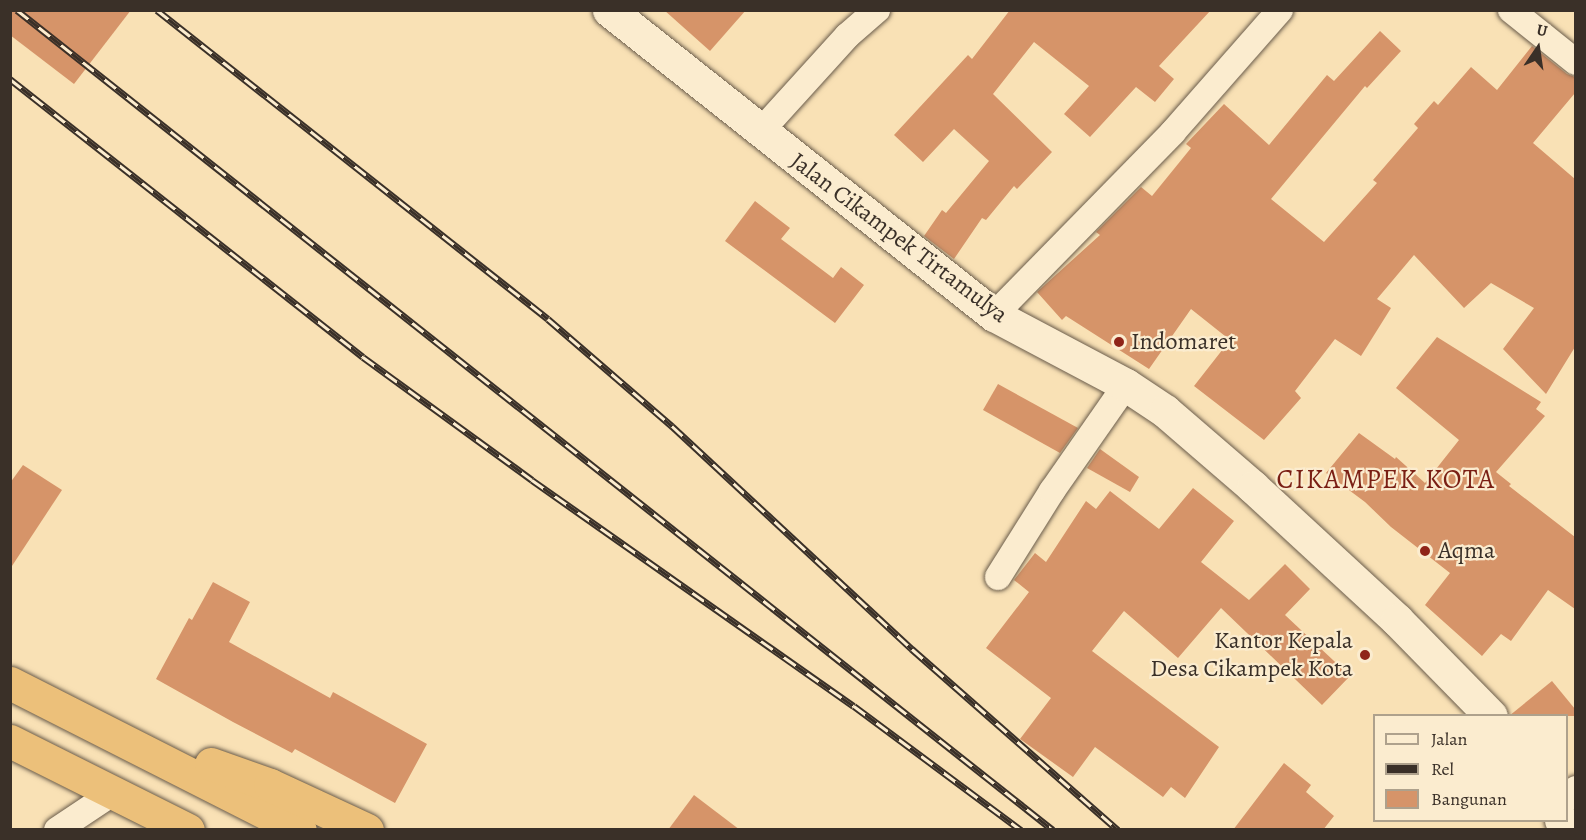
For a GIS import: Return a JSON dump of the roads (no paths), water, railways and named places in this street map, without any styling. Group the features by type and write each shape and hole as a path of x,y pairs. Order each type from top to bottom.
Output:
{"highway":[{"path":"10,683 99,725 300,830"},
{"path":"99,725 270,785 367,830"},
{"path":"10,741 184,828"}],"street":[{"name":"Jalan Cikampek Tirtamulya","path":"609,10 760,132 994,315 1126,385 1165,411 1253,487 1397,620 1489,714"},
{"path":"760,132 847,36 877,10"},
{"path":"994,315 1173,132 1280,10"},
{"path":"1511,10 1575,62"},
{"path":"998,577 1052,491 1126,385"},
{"path":"57,830 114,792"}],"railway":[{"path":"17,10 1053,830"},
{"path":"157,10 548,319 672,426 912,649 1118,830"},
{"path":"10,79 363,357 532,480 854,706 1021,830"}],"place":[{"name":"Indomaret","path":"1119,342"},
{"name":"Aqma","path":"1425,551"},
{"name":"Kantor Kepala Desa Cikampek Kota","path":"1365,655"}],"district":[{"name":"CIKAMPEK KOTA","path":"1386,480"}]}
